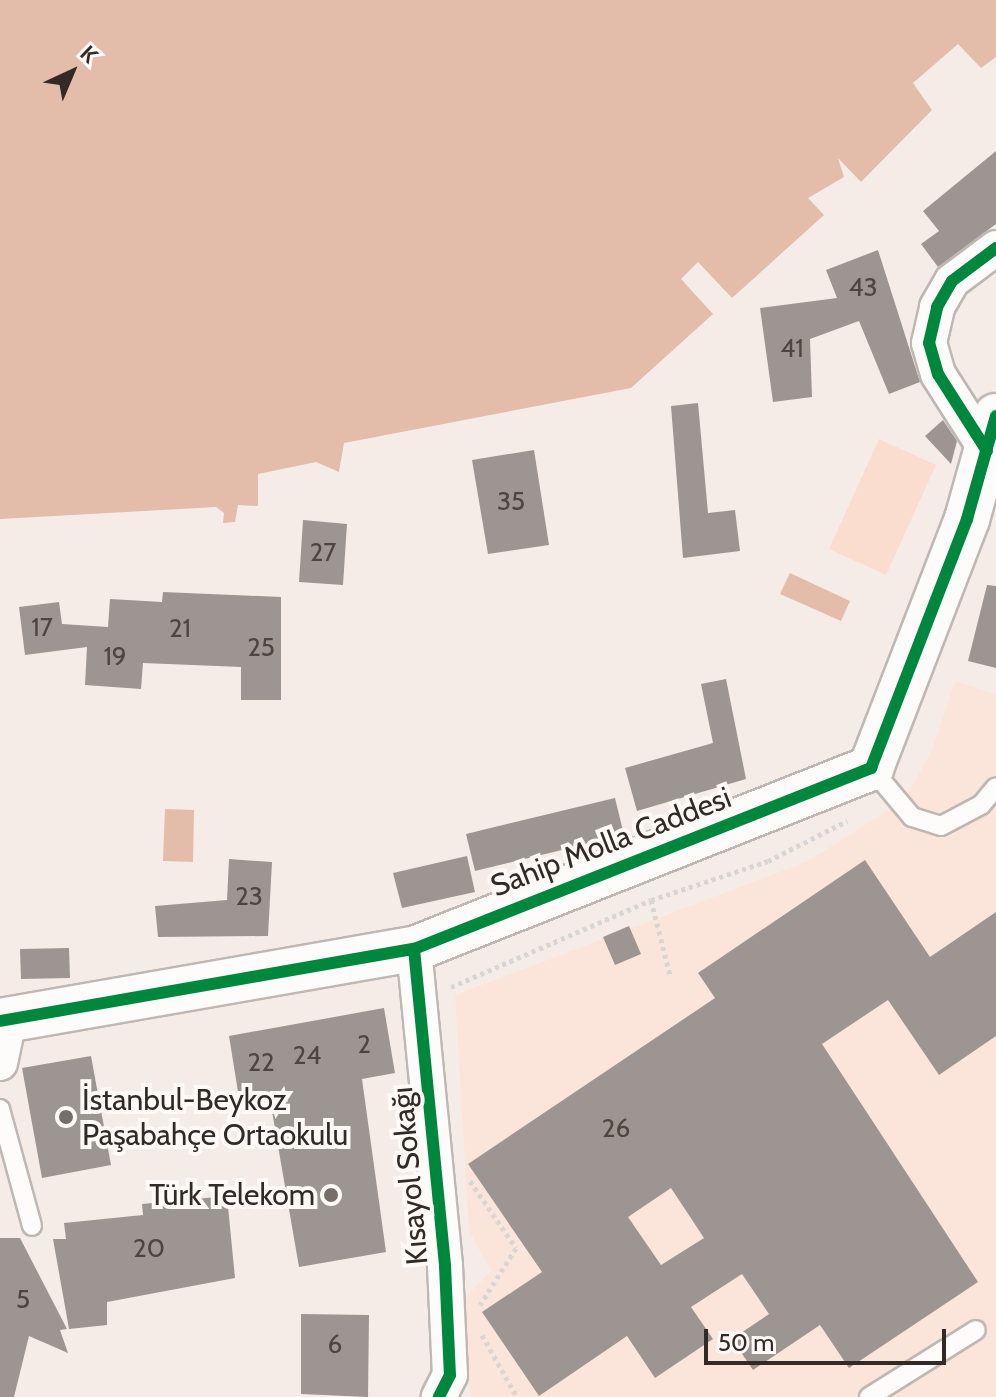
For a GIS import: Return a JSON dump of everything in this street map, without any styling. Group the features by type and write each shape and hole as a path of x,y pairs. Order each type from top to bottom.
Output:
{"main road":[{"path":"871,768 990,457"},
{"name":"Sahip Molla Caddesi","path":"4,1020 414,949 871,768"}],"street":[{"path":"990,457 938,374 929,343 937,307 952,281 996,248"},
{"name":"Kısayol Sokağı","path":"414,949 448,1390"},
{"path":"0,1063 4,1020"}],"lane":[{"path":"871,768 912,817 941,826 981,805 996,787"},
{"path":"0,1109 32,1226"},
{"path":"869,1397 976,1330"}],"path":[{"path":"445,993 651,900 768,861 859,815"},
{"path":"651,900 670,975"},
{"path":"461,1171 516,1248 473,1319"},
{"path":"480,1332 517,1397"}],"shaded area":[{"path":"0,0 996,0 996,57 981,68 958,44 913,83 932,110 861,182 838,158 844,177 808,198 824,215 732,298 698,262 681,279 713,314 631,388 344,443 339,472 316,462 258,474 258,506 238,505 235,522 223,523 224,513 216,507 0,519"},
{"path":"879,439 936,465 886,575 829,549"},
{"path":"790,573 850,601 841,621 780,594"},
{"path":"955,681 996,694 996,1397 471,1397 457,1306 491,1271 469,1231 455,995 808,861 904,800 931,752"},
{"path":"165,809 194,810 193,862 163,861"}],"building":[{"path":"996,151 996,224 938,267 921,244 939,231 923,211"},
{"path":"878,250 920,382 889,394 859,321 810,339 812,397 773,402 760,308 837,298 826,270"},
{"path":"698,403 708,513 735,510 740,551 683,558 671,406"},
{"path":"943,420 957,441 951,464 925,436"},
{"path":"534,450 549,545 488,554 472,460"},
{"path":"303,520 347,524 343,585 299,582"},
{"path":"987,585 996,586 996,668 968,661"},
{"path":"163,592 281,597 281,700 241,700 241,667 143,663 141,689 85,685 87,647 25,655 19,607 59,602 62,624 108,627 110,599 162,602"},
{"path":"726,679 746,779 637,811 625,768 713,743 701,684"},
{"path":"615,798 624,835 475,871 466,834"},
{"path":"467,856 475,892 402,908 393,873"},
{"path":"229,859 272,862 268,936 158,937 155,906 227,900"},
{"path":"865,860 930,957 996,912 996,1036 939,1075 888,1000 822,1044 978,1282 849,1368 820,1325 753,1370 732,1339 769,1314 742,1274 691,1307 713,1339 655,1378 627,1336 539,1396 482,1312 542,1272 468,1164 715,998 698,973","holes":["671,1188 704,1238 661,1265 628,1217"]},
{"path":"629,926 641,954 615,965 603,937"},
{"path":"69,948 70,978 21,979 20,949"},
{"path":"384,1008 395,1073 362,1079 386,1252 299,1267 269,1094 239,1098 229,1036"},
{"name":"İstanbul-Beykoz Paşabahçe Ortaokulu","path":"91,1056 111,1165 42,1178 22,1068"},
{"path":"227,1196 235,1278 107,1302 107,1325 69,1329 53,1239 66,1239 64,1223 143,1215 142,1204"},
{"path":"0,1238 20,1238 67,1329 60,1330 68,1353 29,1336 14,1397 0,1397"},
{"path":"301,1314 369,1315 368,1397 301,1394"}],"cycle path":[{"path":"987,451 938,374 929,343 937,307 952,281 996,248"},
{"path":"0,1021 414,949 871,768 967,519 996,416"},
{"path":"414,949 445,1266 450,1375 439,1397"}],"place":[{"name":"İstanbul-Beykoz Paşabahçe Ortaokulu","path":"66,1117"},
{"name":"Türk Telekom","path":"331,1195"}]}
